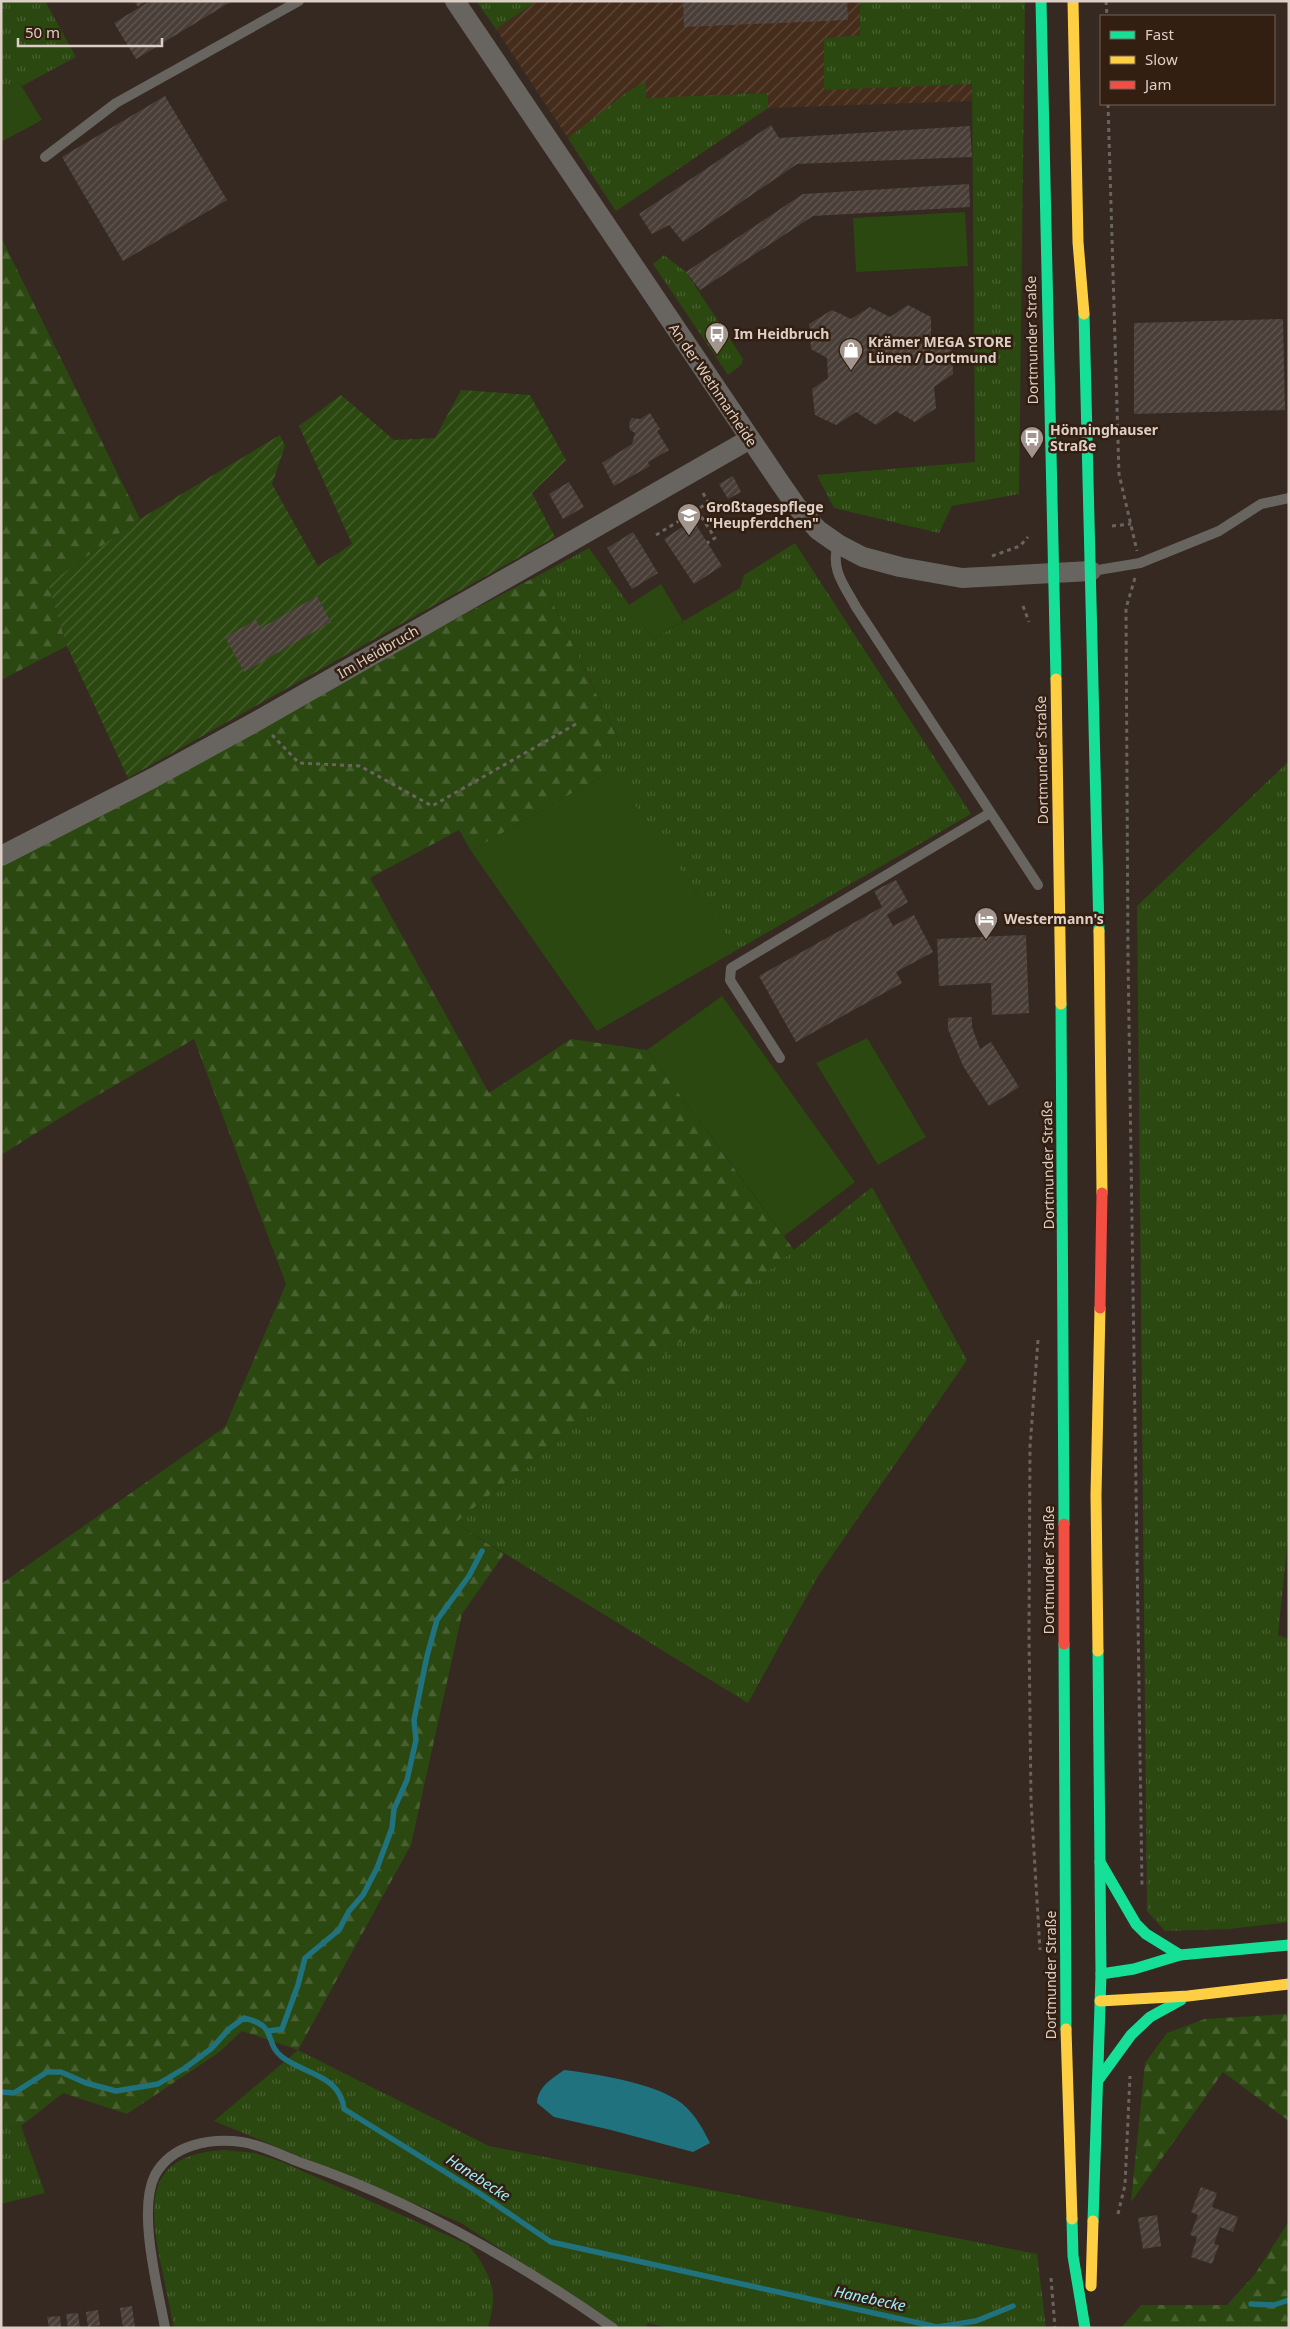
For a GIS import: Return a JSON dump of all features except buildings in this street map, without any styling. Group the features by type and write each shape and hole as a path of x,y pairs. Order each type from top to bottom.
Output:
{"main road":[{"name":"Dortmunder Straße","path":"1041,1 1052,574 1058,736 1063,1206 1066,1999 1073,2256 1086,2328"},
{"name":"Dortmunder Straße","path":"1073,1 1078,242 1086,338 1103,1143 1096,1495 1101,1974 1095,1999 1099,2079 1086,2328"},
{"path":"1100,1862 1134,1922 1146,1934 1180,1955"},
{"path":"1066,1999 1079,1983 1101,1974 1134,1969 1180,1955 1289,1945"},
{"path":"1066,1962 1079,1983"},
{"path":"1095,1999 1188,1996 1289,1984"},
{"path":"1099,2079 1131,2035 1150,2017 1188,1996"}],"street":[{"name":"An der Wethmarheide","path":"455,1 750,439 797,507 818,530 838,544 863,557 900,567 962,578 1091,571"},
{"name":"Im Heidbruch","path":"1,856 153,778 257,721 750,439"}],"lane":[{"path":"45,158 116,104 299,1"},
{"path":"1091,571 1140,563 1219,531 1262,504 1289,498"},
{"path":"838,544 834,558 839,577 856,607 1038,885"},
{"path":"780,1058 730,980 731,968 990,813"},
{"path":"165,2328 152,2256 147,2206 149,2190 156,2174 167,2160 182,2149 202,2142 217,2141 243,2142 347,2179 475,2240 613,2328"}],"path":[{"path":"1106,1 1107,15"},
{"path":"1108,105 1119,474 1140,563 1126,608 1128,987 1142,1858 1142,1915 1134,1922"},
{"path":"656,535 708,502 703,492"},
{"path":"697,510 715,538 707,543"},
{"path":"986,557 1020,546"},
{"path":"1023,606 1031,626"},
{"path":"257,721 299,762 360,766 432,806 576,724"},
{"path":"1039,1334 1030,1447 1029,1635 1031,1801 1041,1959"},
{"path":"1116,2223 1125,2185 1132,2067"}],"shaded area":[{"path":"537,1 972,1 972,101 768,108 616,211 496,29"}],"green space":[{"path":"1,1 45,1 76,57 22,86 19,82 1,92"},
{"path":"476,1 537,1 496,29"},
{"path":"860,1 1025,1 1019,494 952,506 939,533 834,508 817,475 975,462 972,84 824,90 824,38 860,35"},
{"path":"646,81 646,98 768,93 768,108 616,211 568,138 627,92"},
{"path":"19,82 42,120 1,142 1,92"},
{"path":"965,212 968,266 856,272 853,218"},
{"path":"1,237 140,519 48,584 67,646 1,680"},
{"path":"664,255 686,272 743,359 742,364 728,375 653,264"},
{"path":"461,390 530,395 566,460 532,493 555,537 128,778 67,646 48,584 140,519 280,435 285,446 272,484 318,566 352,544 299,426 341,395 394,440 435,438"},
{"path":"795,543 971,814 737,950 598,754 618,738 539,575 589,548 653,639 740,588 744,575"},
{"path":"539,575 618,739 599,754 611,771 471,851 459,830 370,878 489,1093 571,1039 647,1050 794,1250 455,1523 504,1554 462,1614 411,1845 298,2050 242,2031 218,2053 127,2114 63,2093 21,2126 1,2128 1,1584 225,1427 286,1284 194,1039 81,1105 1,1155 1,857"},
{"path":"661,584 683,621 653,639 629,605"},
{"path":"1289,761 1289,1527 1278,1635 1289,1639 1289,1922 1229,1929 1165,1931 1147,1911 1137,906"},
{"path":"611,771 737,950 597,1031 471,851"},
{"path":"722,996 855,1182 784,1236 647,1050"},
{"path":"867,1038 926,1137 878,1165 816,1063"},
{"path":"872,1187 967,1360 818,1576 748,1703 455,1523"},
{"path":"1287,2014 1289,2121 1223,2072 1131,2202 1145,2063 1167,2033 1205,2019"},
{"path":"298,2050 489,2146 1037,2254 1046,2328 670,2328 648,2323 646,2328 620,2328 461,2223 214,2121"},
{"path":"21,2126 45,2193 1,2204 1,2128"},
{"path":"225,2150 255,2153 282,2162 467,2244 477,2256 489,2277 493,2292 493,2303 488,2328 174,2328 156,2238 154,2217 155,2199 159,2183 167,2170 181,2160 200,2153"},
{"path":"1289,2221 1289,2328 1121,2328 1141,2305 1227,2305 1255,2274"}],"water":[{"path":"564,2070 629,2081 662,2092 676,2099 686,2107 700,2124 710,2143 693,2152 554,2117 537,2103 538,2097 543,2087"}],"waterway":[{"path":"269,2031 282,2029 298,1985 305,1958 339,1930 349,1911 363,1895 377,1868 392,1828 394,1809 407,1780 416,1740 414,1720 427,1656 437,1620 469,1576 482,1551"},
{"name":"Hanebecke","path":"1,2092 14,2093 47,2072 61,2072 86,2083 116,2091 158,2084 185,2068 212,2048 229,2029 244,2018 262,2025 276,2051 282,2057 329,2082 336,2089 344,2109 479,2193 551,2242 937,2327 976,2321 1013,2306"},
{"name":"Hanebecke","path":"1251,2304 1274,2305 1289,2300"}],"traffic: fast":[{"path":"1041,1 1056,679"},
{"path":"1084,314 1099,931"},
{"path":"1061,1004 1064,1524"},
{"path":"1064,1644 1066,2029"},
{"path":"1093,2221 1101,1974 1098,1651"},
{"path":"1100,1862 1136,1924 1146,1934 1180,1955"},
{"path":"1101,1974 1134,1969 1180,1955 1289,1945"},
{"path":"1099,2079 1131,2035 1150,2017 1181,2000"},
{"path":"1072,2219 1073,2256 1085,2328"}],"traffic: slow":[{"path":"1073,1 1078,242 1084,314"},
{"path":"1056,679 1061,1004"},
{"path":"1099,931 1102,1193"},
{"path":"1098,1651 1096,1495 1100,1308"},
{"path":"1100,2001 1188,1996 1289,1984"},
{"path":"1066,2029 1072,2219"},
{"path":"1091,2286 1093,2221"}],"traffic: jam":[{"path":"1100,1308 1102,1193"},
{"path":"1064,1524 1064,1644"}],"place":[{"name":"Im Heidbruch","path":"717,355"},
{"name":"Krämer MEGA STORE Lünen / Dortmund","path":"851,371"},
{"name":"Hönninghauser Straße","path":"1032,459"},
{"name":"Großtagespflege \"Heupferdchen\"","path":"689,536"},
{"name":"Westermann's","path":"986,940"}]}
